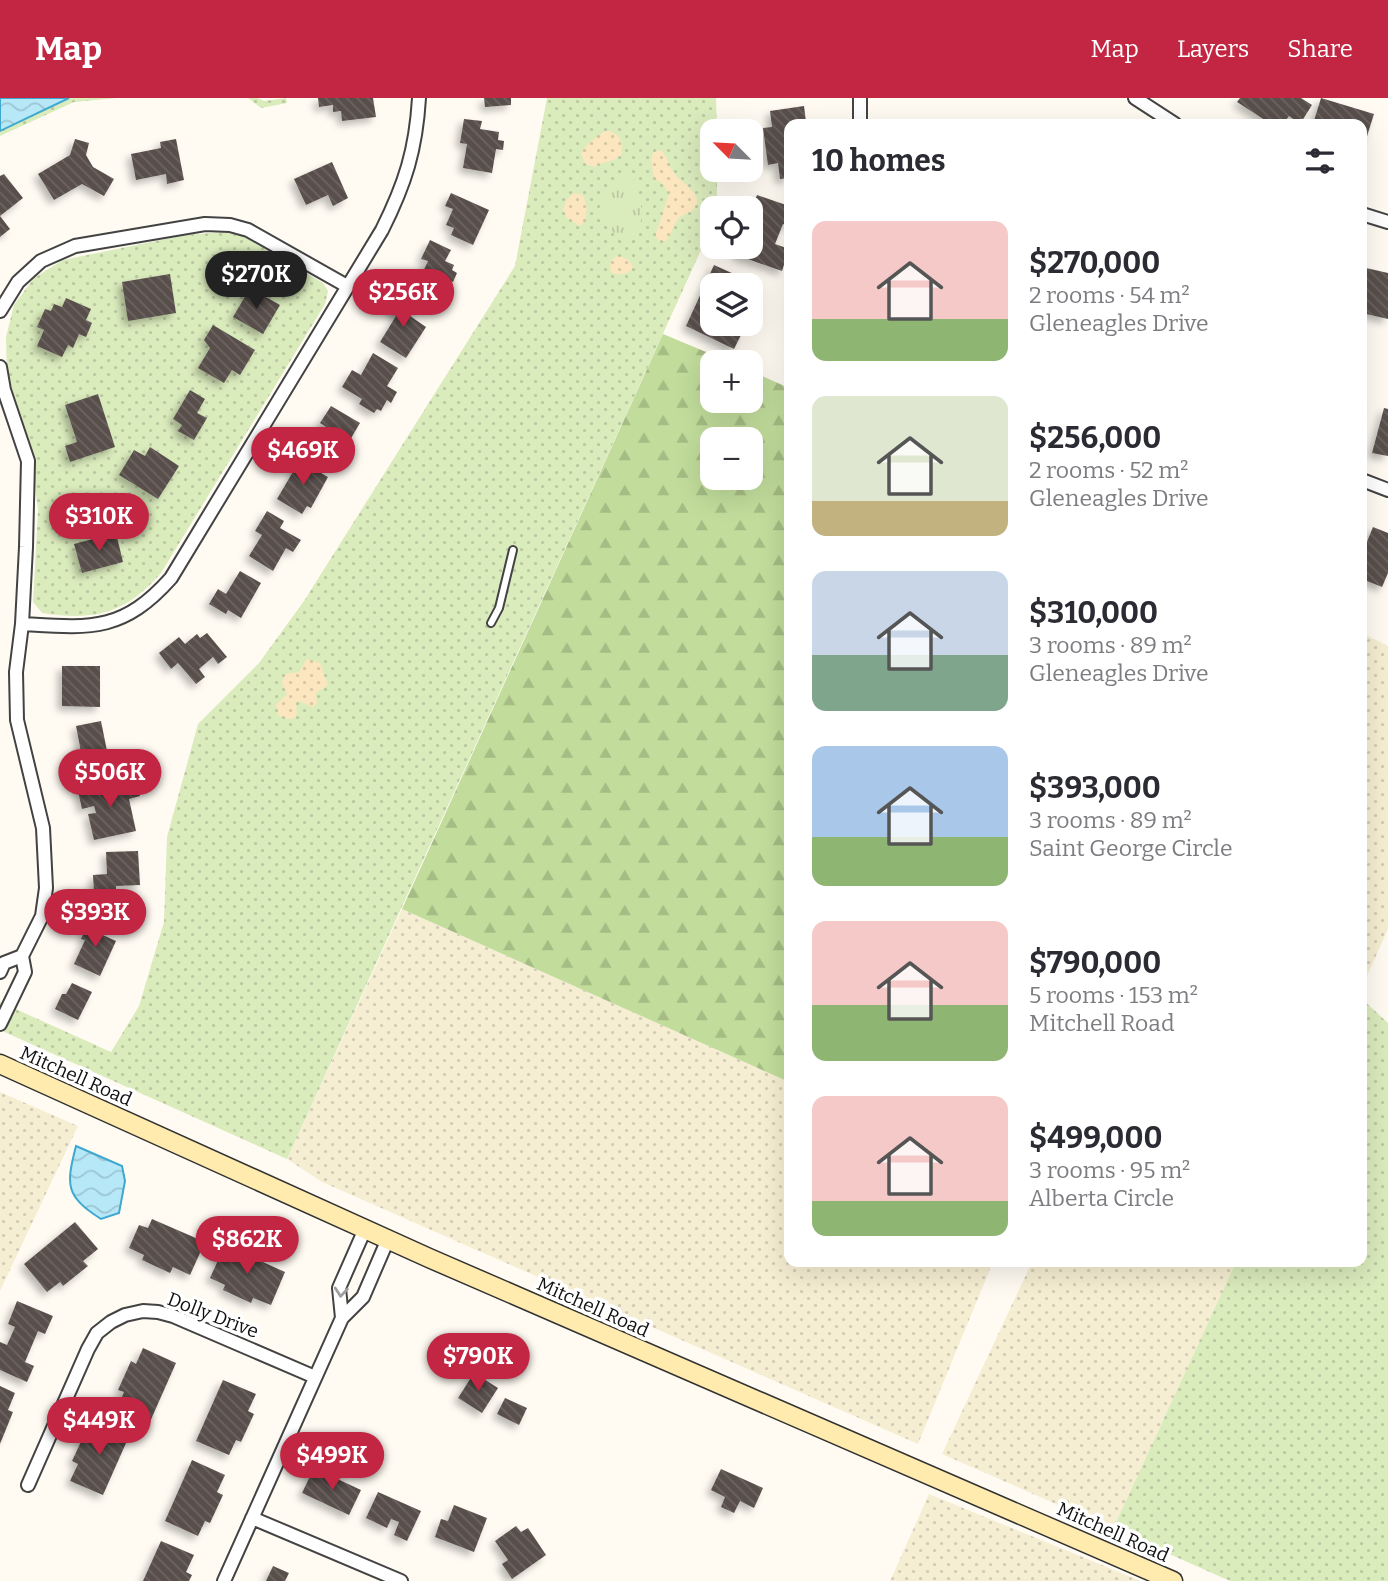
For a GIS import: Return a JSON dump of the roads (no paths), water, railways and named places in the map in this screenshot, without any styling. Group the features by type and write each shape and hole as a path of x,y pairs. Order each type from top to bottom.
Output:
{"street":[{"path":"22,624 96,626 127,615 151,601 171,579 382,230 402,190 412,152 419,98"},
{"path":"860,98 860,119"},
{"path":"1135,98 1167,119"},
{"path":"1367,216 1388,222"},
{"path":"0,311 18,282 41,261 75,246 205,224 230,225 248,230 347,286"},
{"path":"0,367 4,390 28,461 22,624 16,672 18,720 43,828 46,888 42,916 22,956 25,972 0,1024"},
{"path":"1367,483 1388,490"},
{"path":"0,972 4,963 22,956"},
{"name":"Mitchell Road","path":"0,1065 388,1239 1172,1581"},
{"path":"342,1318 339,1288 365,1228"},
{"path":"224,1581 342,1318 363,1297 388,1239"},
{"name":"Dolly Drive","path":"27,1485 88,1349 97,1334 125,1315 143,1311 173,1316 315,1377"},
{"path":"252,1518 401,1581"}],"lane":[{"path":"491,623 499,608 513,550"}],"water":[{"path":"0,98 69,98 0,131"},
{"path":"76,1146 122,1166 125,1181 119,1213 101,1219 75,1196 70,1180"}]}
